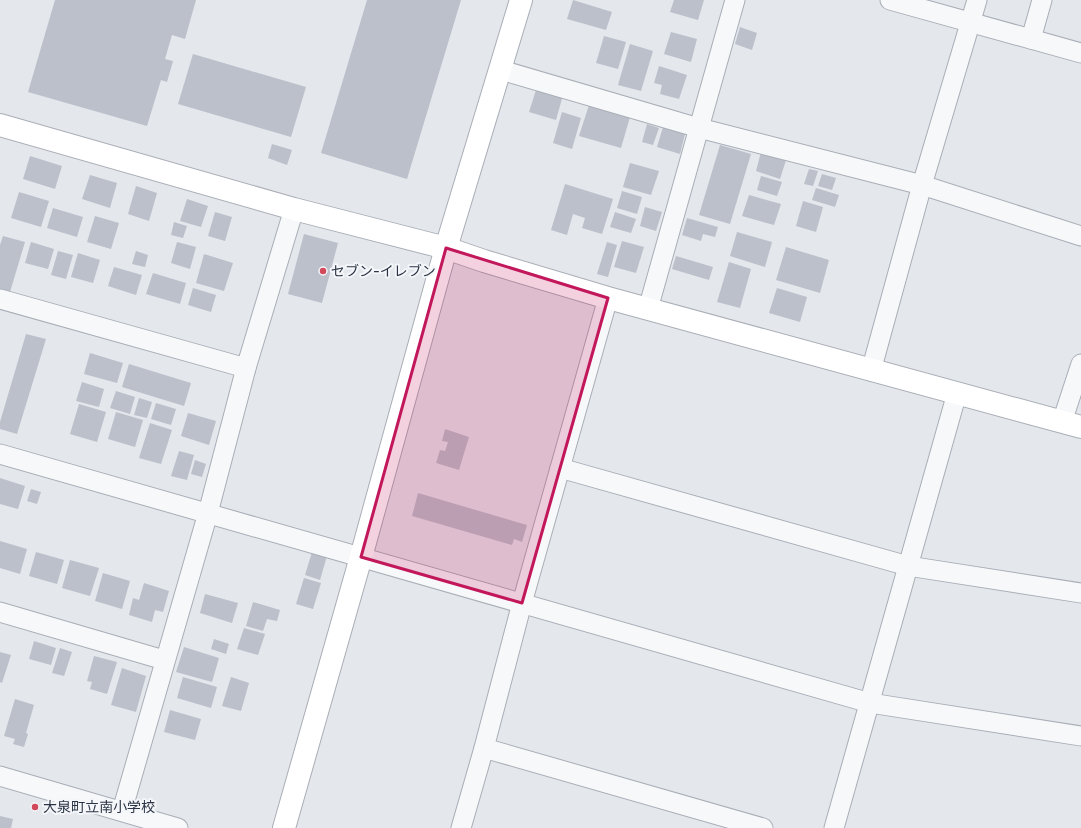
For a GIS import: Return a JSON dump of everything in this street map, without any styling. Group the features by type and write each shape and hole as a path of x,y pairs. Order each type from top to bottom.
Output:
{"street":[{"path":"284,828 361,557 446,248 521,0"},
{"path":"648,309 735,0"},
{"path":"890,0 1081,53"},
{"path":"872,371 922,185 977,0"},
{"path":"1031,39 1042,0"},
{"path":"501,70 699,128 922,185 1081,236"},
{"path":"0,125 294,209 446,248 484,261 608,298 1071,424 1081,364"},
{"path":"122,811 164,660 208,513 246,368 294,209"},
{"path":"461,828 484,748 522,603 608,298"},
{"path":"0,299 246,368"},
{"path":"834,828 957,393"},
{"path":"0,454 870,703 1081,736"},
{"path":"560,468 908,566 1081,593"},
{"path":"0,612 164,660"},
{"path":"484,748 763,828"},
{"path":"0,776 178,828"}],"highlighted area":[{"path":"446,248 608,298 522,603 361,557"}],"building":[{"path":"55,0 196,0 185,39 172,35 165,59 173,61 167,82 161,80 147,126 28,92"},
{"path":"367,0 461,0 407,179 321,153"},
{"path":"573,0 612,12 606,30 567,19"},
{"path":"674,0 704,0 698,20 670,12"},
{"path":"740,27 757,33 752,50 735,44"},
{"path":"671,32 697,39 691,62 664,54"},
{"path":"604,36 626,42 618,69 596,63"},
{"path":"630,44 653,51 641,91 618,85"},
{"path":"193,54 306,87 291,137 178,104"},
{"path":"659,66 687,75 679,99 660,94 662,85 654,83"},
{"path":"537,87 563,95 556,120 529,112"},
{"path":"589,105 630,117 621,148 579,136"},
{"path":"562,112 581,118 572,149 553,143"},
{"path":"647,124 659,128 653,145 642,142"},
{"path":"663,127 685,134 680,154 657,147"},
{"path":"272,144 292,150 287,165 268,158"},
{"path":"720,145 751,154 730,224 699,215"},
{"path":"761,152 786,160 780,179 756,171"},
{"path":"30,156 62,166 55,189 23,179"},
{"path":"630,163 659,171 651,195 623,187"},
{"path":"809,169 818,171 813,186 804,184"},
{"path":"822,174 836,178 832,190 818,186"},
{"path":"90,175 117,183 110,208 82,199"},
{"path":"761,176 782,182 777,196 757,190"},
{"path":"565,184 613,199 602,234 582,228 585,218 573,214 567,235 551,230"},
{"path":"136,186 157,193 149,221 128,214"},
{"path":"816,188 839,195 835,207 812,200"},
{"path":"622,191 642,197 637,214 617,208"},
{"path":"19,192 49,201 41,227 11,218"},
{"path":"749,195 781,204 774,225 742,216"},
{"path":"187,199 208,206 201,227 180,221"},
{"path":"803,201 823,207 816,232 796,226"},
{"path":"645,207 662,212 656,231 640,226"},
{"path":"53,208 83,217 77,237 47,228"},
{"path":"215,212 232,217 225,241 208,236"},
{"path":"615,212 636,219 631,233 610,227"},
{"path":"95,216 119,223 111,249 87,242"},
{"path":"687,218 718,227 715,237 703,234 701,241 682,235"},
{"path":"174,222 187,226 183,238 171,235"},
{"path":"737,232 772,242 765,267 730,256"},
{"path":"304,234 338,243 322,303 288,294"},
{"path":"3,236 25,242 10,292 0,289 0,245"},
{"path":"622,241 644,247 636,273 614,267"},
{"path":"31,242 54,249 48,269 25,263"},
{"path":"177,242 196,247 190,269 171,263"},
{"path":"607,242 617,245 608,277 597,274"},
{"path":"786,247 829,260 820,293 776,280"},
{"path":"58,251 73,255 66,279 51,275"},
{"path":"136,251 148,255 145,267 132,264"},
{"path":"78,253 100,260 93,283 71,277"},
{"path":"204,254 233,263 224,291 196,283"},
{"path":"676,256 713,267 709,280 672,269"},
{"path":"729,262 751,269 740,308 717,302"},
{"path":"114,267 142,275 136,295 108,286"},
{"path":"153,273 186,283 180,304 146,294"},
{"path":"193,288 216,295 211,312 188,305"},
{"path":"777,288 807,297 800,322 769,313"},
{"path":"26,334 46,339 17,434 0,429 0,422"},
{"path":"90,353 123,363 117,383 84,374"},
{"path":"129,364 191,383 184,406 122,387"},
{"path":"82,382 104,389 99,407 76,401"},
{"path":"116,391 135,397 130,414 110,408"},
{"path":"139,398 152,402 147,418 134,415"},
{"path":"156,403 176,409 171,425 151,419"},
{"path":"79,404 106,412 97,442 70,434"},
{"path":"116,412 143,420 135,447 108,439"},
{"path":"188,413 216,421 209,445 181,436"},
{"path":"150,423 172,430 161,464 139,458"},
{"path":"445,429 469,437 459,470 436,463 440,450 445,451 448,442 442,441"},
{"path":"179,451 194,455 187,480 171,476"},
{"path":"195,460 206,464 202,477 191,474"},
{"path":"0,478 25,486 18,509 0,504"},
{"path":"31,489 41,492 37,504 27,501"},
{"path":"418,493 527,525 522,542 514,539 512,545 412,516"},
{"path":"0,541 27,549 20,574 0,568"},
{"path":"36,552 64,560 57,584 29,576"},
{"path":"312,552 327,556 320,580 305,575"},
{"path":"70,560 99,568 90,596 62,588"},
{"path":"103,573 130,581 122,609 95,601"},
{"path":"304,578 321,583 313,609 296,604"},
{"path":"144,583 169,591 163,612 155,610 152,622 129,615 133,598 139,600"},
{"path":"205,594 238,603 232,623 200,613"},
{"path":"253,602 280,610 277,621 267,619 263,631 246,626"},
{"path":"244,628 265,634 258,655 237,649"},
{"path":"214,639 229,644 226,654 211,649"},
{"path":"34,641 56,648 51,665 29,659"},
{"path":"184,647 219,658 212,682 176,672"},
{"path":"60,648 72,652 64,676 52,673"},
{"path":"0,652 11,655 2,683 0,682"},
{"path":"94,656 117,662 107,694 90,689 92,682 87,681"},
{"path":"122,668 146,676 136,712 111,705"},
{"path":"183,677 217,687 211,708 177,698"},
{"path":"231,677 249,683 241,711 222,706"},
{"path":"15,699 34,705 26,733 28,734 24,747 13,744 15,739 4,736"},
{"path":"170,710 201,719 195,740 164,732"},
{"path":"0,816 13,819 11,828 0,828"}],"place":[{"name":"セブン-イレブン","path":"323,271"},
{"name":"大泉町立南小学校","path":"35,807"}]}
